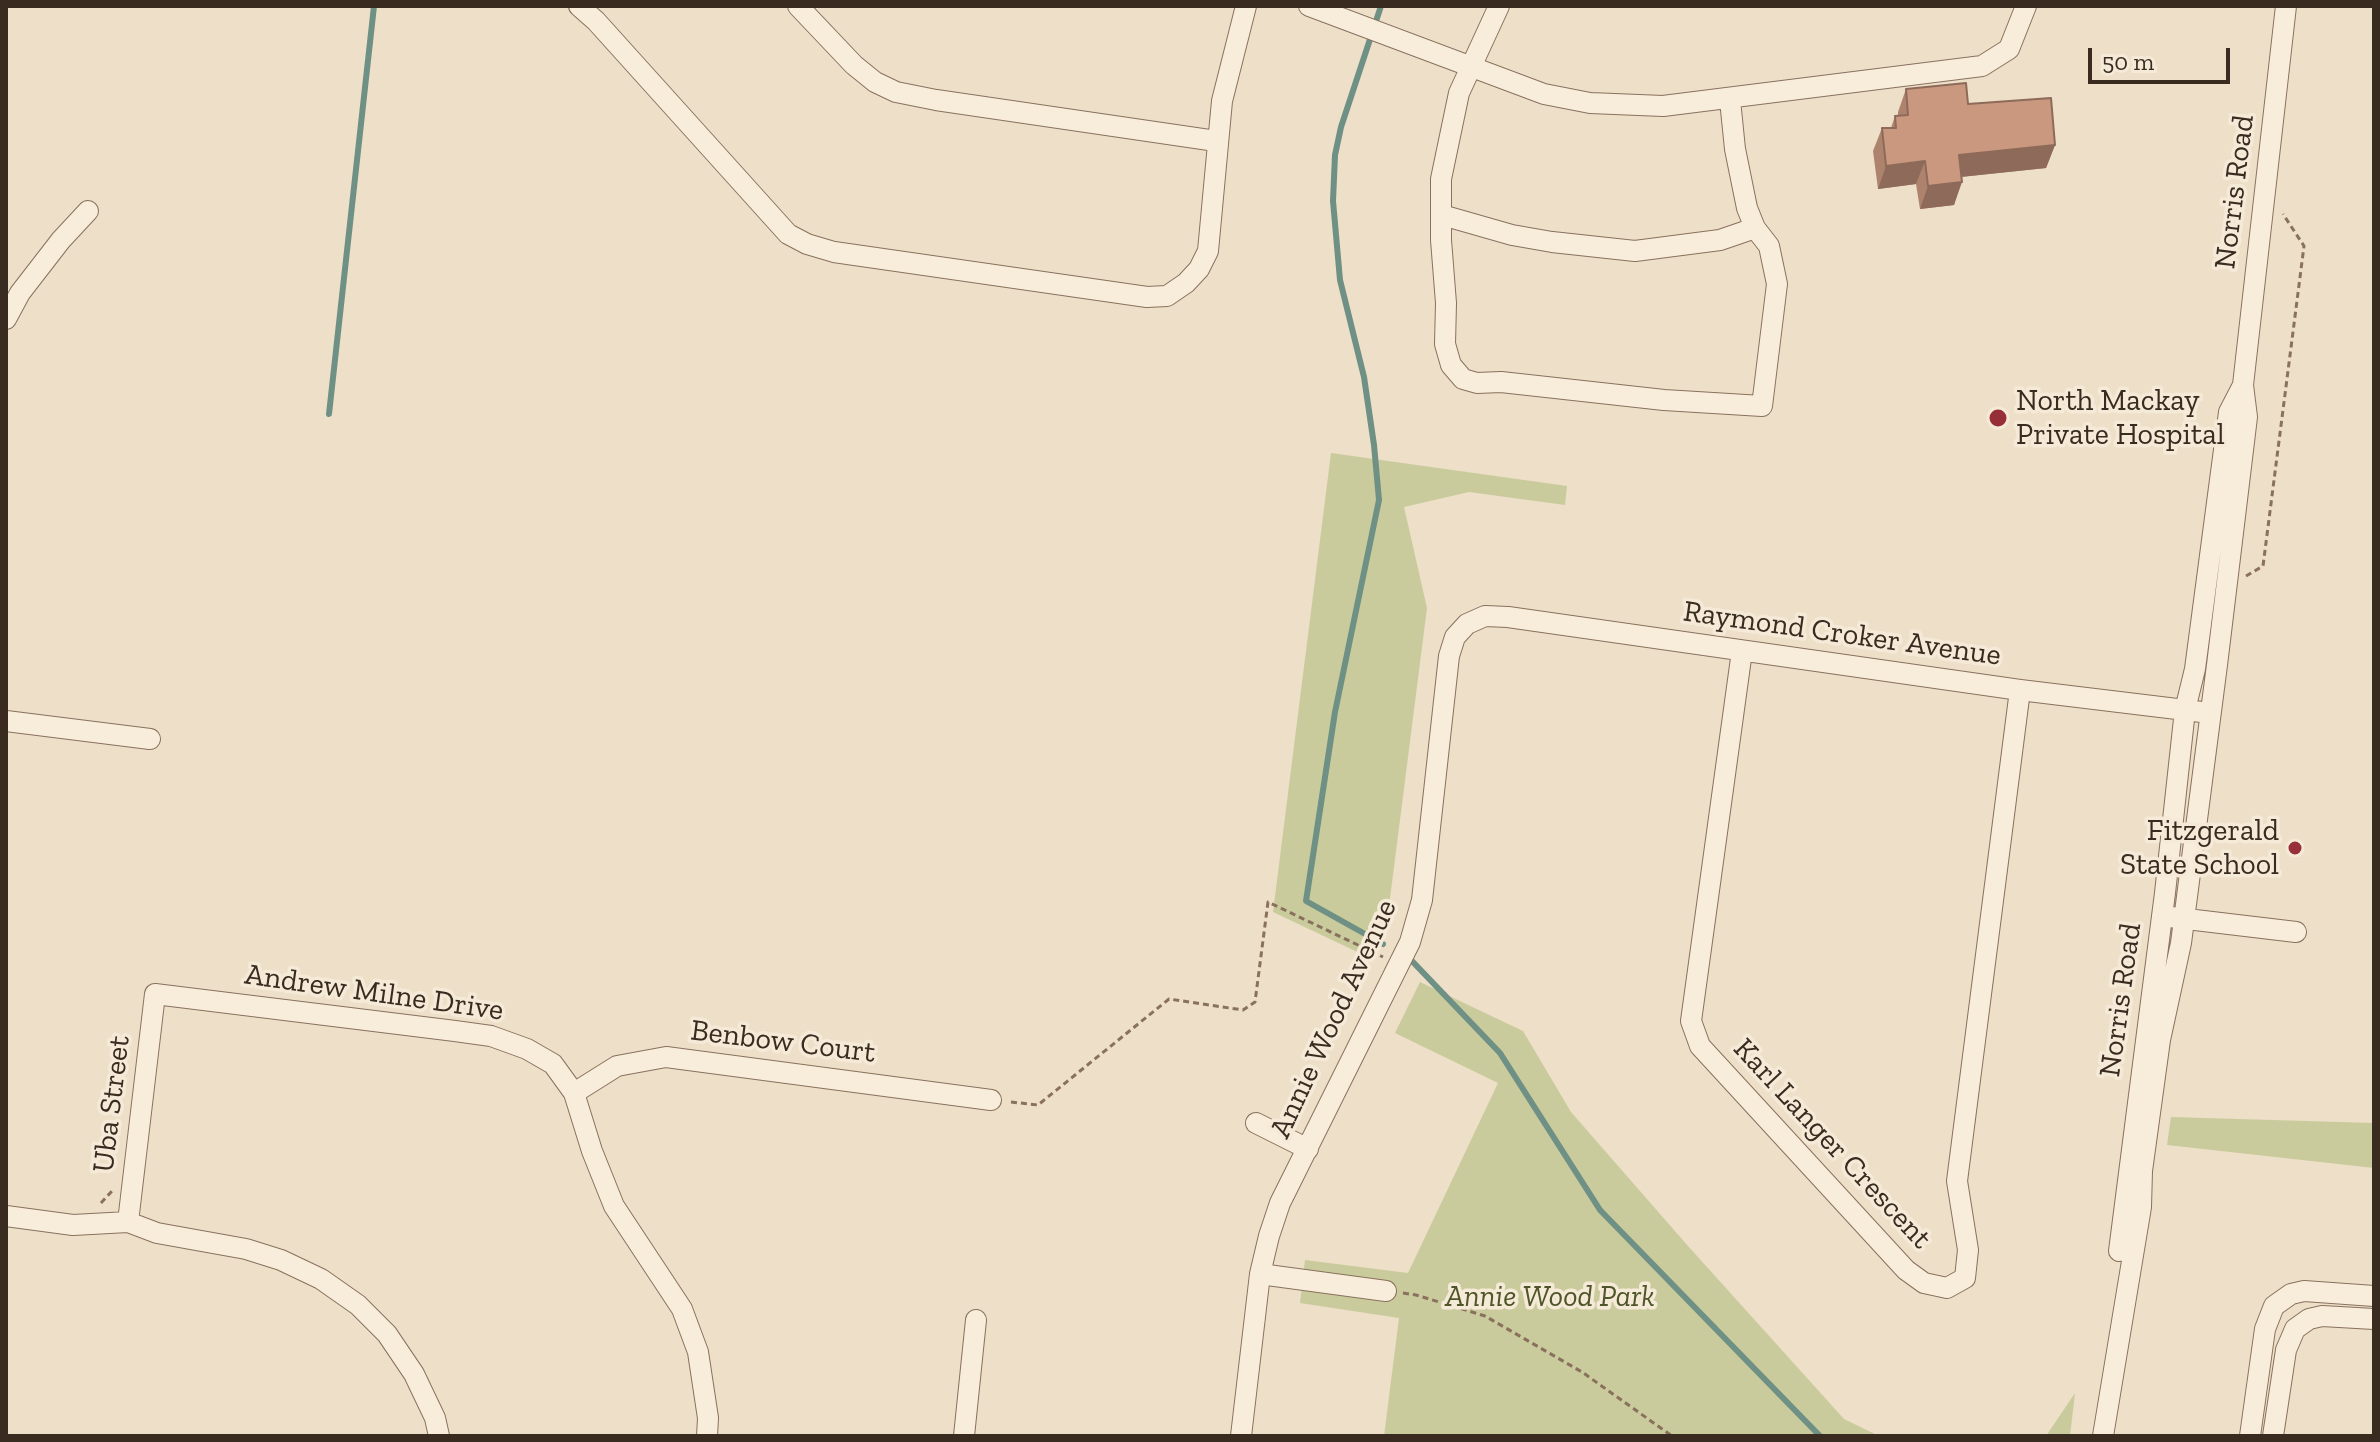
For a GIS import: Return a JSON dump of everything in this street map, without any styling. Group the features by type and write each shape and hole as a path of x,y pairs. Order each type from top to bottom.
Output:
{"street":[{"path":"579,6 788,234 807,244 834,252 1147,297 1167,296 1186,283 1199,269 1208,251 1216,141 1228,73 1246,6"},
{"path":"798,6 854,65 875,82 896,92 1216,141"},
{"path":"1309,6 1544,94 1590,103 1663,106 1982,66 2009,49 2026,6"},
{"path":"1499,6 1459,93 1441,179 1441,240 1447,314 1445,344 1451,365 1463,379 1477,383 1501,382 1637,397 1762,406 1777,284 1769,246 1755,228 1747,208 1730,100"},
{"name":"Norris Road","path":"2102,1436 2141,1207 2142,1171 2160,1040 2188,919 2206,745 2247,417 2243,385 2286,6"},
{"path":"6,319 20,293 88,211"},
{"path":"1442,215 1512,235 1635,251 1720,240 1755,228"},
{"name":"Norris Road","path":"2102,1436 2124,1203 2162,916 2185,710 2196,661 2229,412 2243,385"},
{"name":"Raymond Croker Avenue","path":"1467,624 1485,616 1508,617 2020,690 2210,713"},
{"name":"Annie Wood Avenue","path":"1241,1436 1260,1274 1280,1203 1410,942 1422,900 1449,656 1455,637 1467,624"},
{"name":"Karl Langer Crescent","path":"1742,651 1691,1021 1700,1046 1906,1270 1924,1283 1947,1288 1965,1278 1968,1250 1957,1181 2020,690"},
{"path":"6,721 150,739"},
{"path":"2162,916 2296,932"},
{"name":"Andrew Milne Drive","path":"155,994 491,1036 527,1049 553,1064 574,1093 614,1206 682,1309 698,1352 708,1418 707,1436"},
{"name":"Uba Street","path":"128,1222 155,994"},
{"name":"Benbow Court","path":"574,1093 617,1066 666,1057 991,1100"},
{"path":"1256,1123 1308,1149"},
{"path":"6,1216 73,1225 128,1222 171,1237 258,1253 321,1279 358,1305 387,1334 414,1374 435,1418 439,1436"},
{"path":"1260,1274 1386,1291"},
{"path":"2312,1290 2315,1317"},
{"path":"2250,1436 2265,1324 2272,1309 2291,1294 2312,1290 2374,1296"},
{"path":"2273,1436 2284,1356 2295,1329 2315,1317 2333,1315 2374,1319"},
{"path":"964,1436 976,1320"},
{"path":"2261,1352 2284,1356"},
{"path":"2254,1411 2276,1414"}],"path":[{"path":"991,1100 1038,1105 1169,999 1243,1010 1255,1002 1268,902 1399,965"},
{"path":"95,1205 105,1200 111,1191 131,1193"},
{"path":"1386,1291 1416,1295 1485,1316 1582,1372 1672,1436"}],"green space":[{"path":"1331,453 1567,486 1565,505 1469,492 1404,507 1427,608 1388,914 1368,957 1273,912"},
{"name":"Annie Wood Park","path":"1420,982 1523,1031 1571,1112 1688,1246 1844,1419 1879,1436 1384,1436 1399,1318 1300,1303 1305,1260 1408,1273 1498,1083 1395,1033"},
{"path":"2171,1117 2374,1123 2374,1168 2167,1145"},
{"path":"2075,1393 2070,1436 2046,1436"}],"building":[{"path":"1966,83 1968,104 2051,98 2055,145 1959,155 1962,182 1928,186 1925,161 1886,166 1882,128 1896,128 1895,116 1908,115 1906,89"}],"waterway":[{"path":"329,414 374,6"},
{"path":"1381,6 1341,127 1335,155 1333,201 1340,280 1364,377 1379,500 1335,712 1306,901 1383,944"},
{"path":"1412,961 1500,1053 1600,1210 1820,1436"}],"place":[{"name":"North Mackay Private Hospital","path":"1998,418"},
{"name":"Fitzgerald State School","path":"2295,848"}]}
